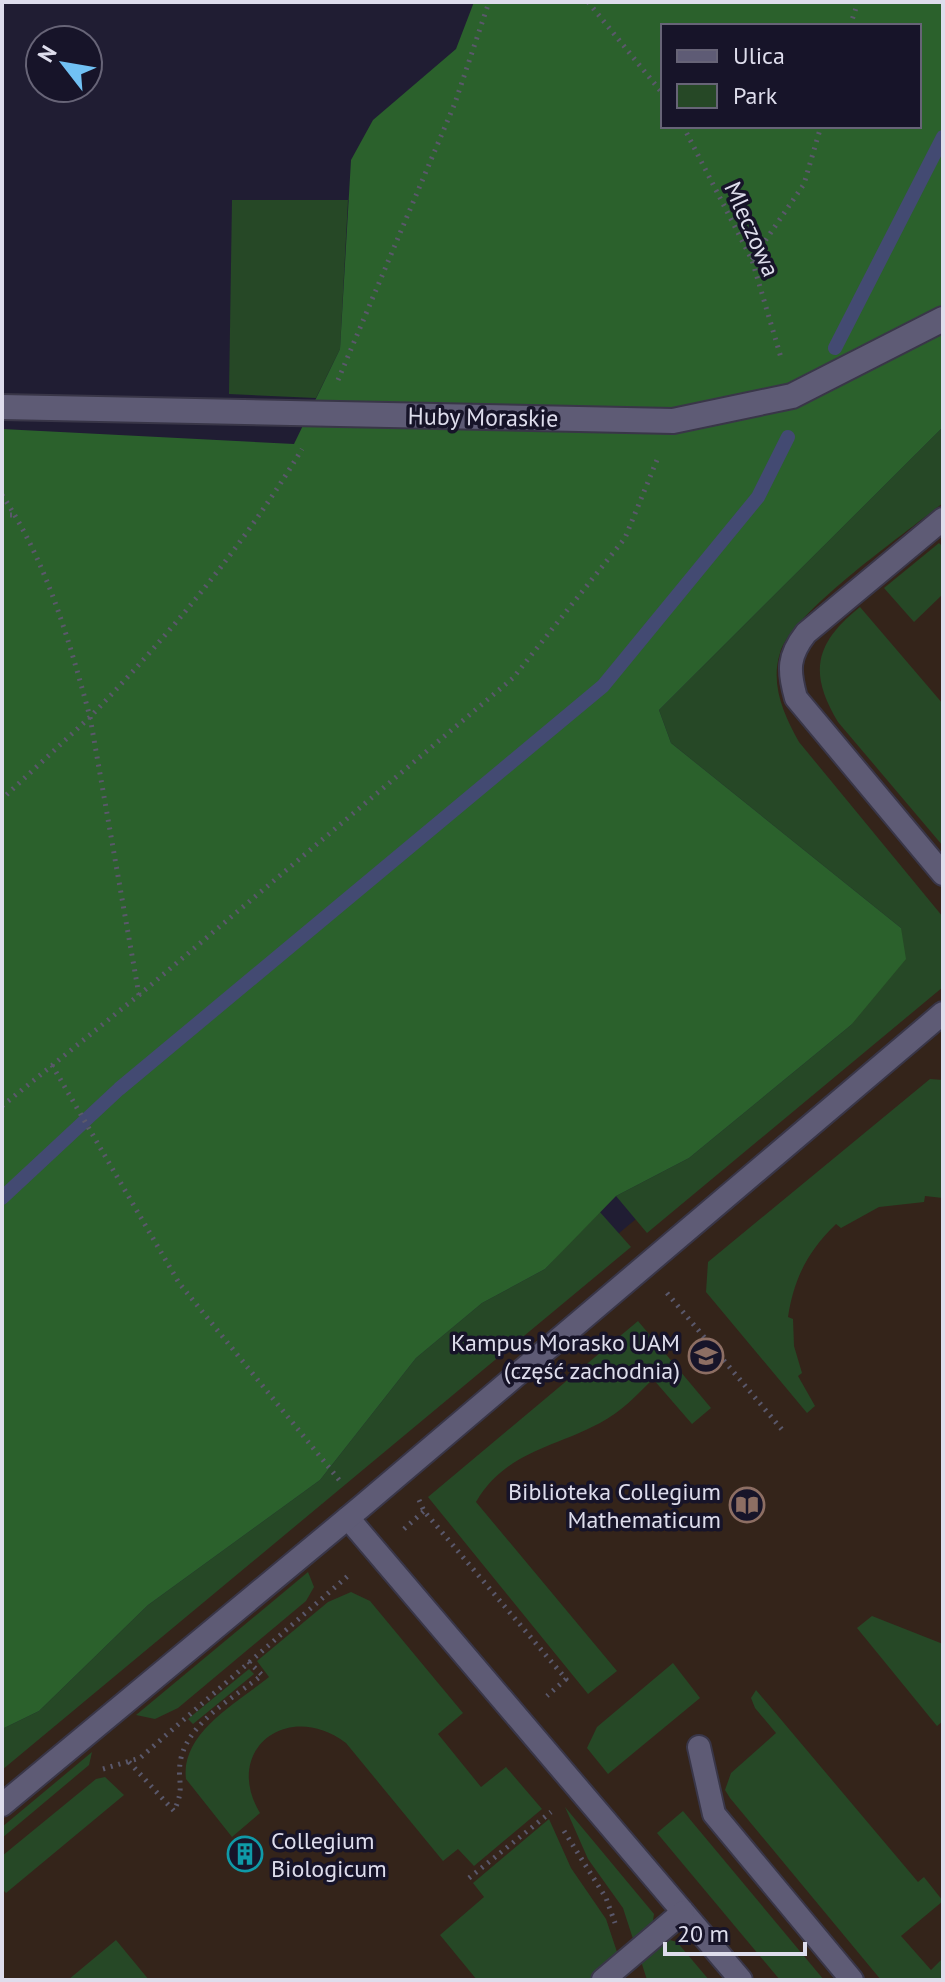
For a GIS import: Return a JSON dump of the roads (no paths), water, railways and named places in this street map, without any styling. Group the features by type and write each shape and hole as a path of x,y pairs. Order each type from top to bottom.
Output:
{"street":[{"name":"Huby Moraskie","path":"2,407 673,421 792,396 943,319"}],"lane":[{"path":"943,519 806,633 791,652 790,675 796,698 943,874"},
{"path":"2,1805 355,1513 943,1013"},
{"path":"355,1513 377,1552 741,1980"},
{"path":"699,1747 714,1814 852,1980"},
{"path":"603,1980 683,1912"}],"waterway":[{"path":"835,348 943,137"},
{"path":"2,1198 119,1089 603,686 758,497 788,437"}],"place":[{"name":"Kampus Morasko UAM (część zachodnia)","path":"706,1356"},
{"name":"Biblioteka Collegium Mathematicum","path":"747,1505"},
{"name":"Collegium Biologicum","path":"245,1854"}]}
